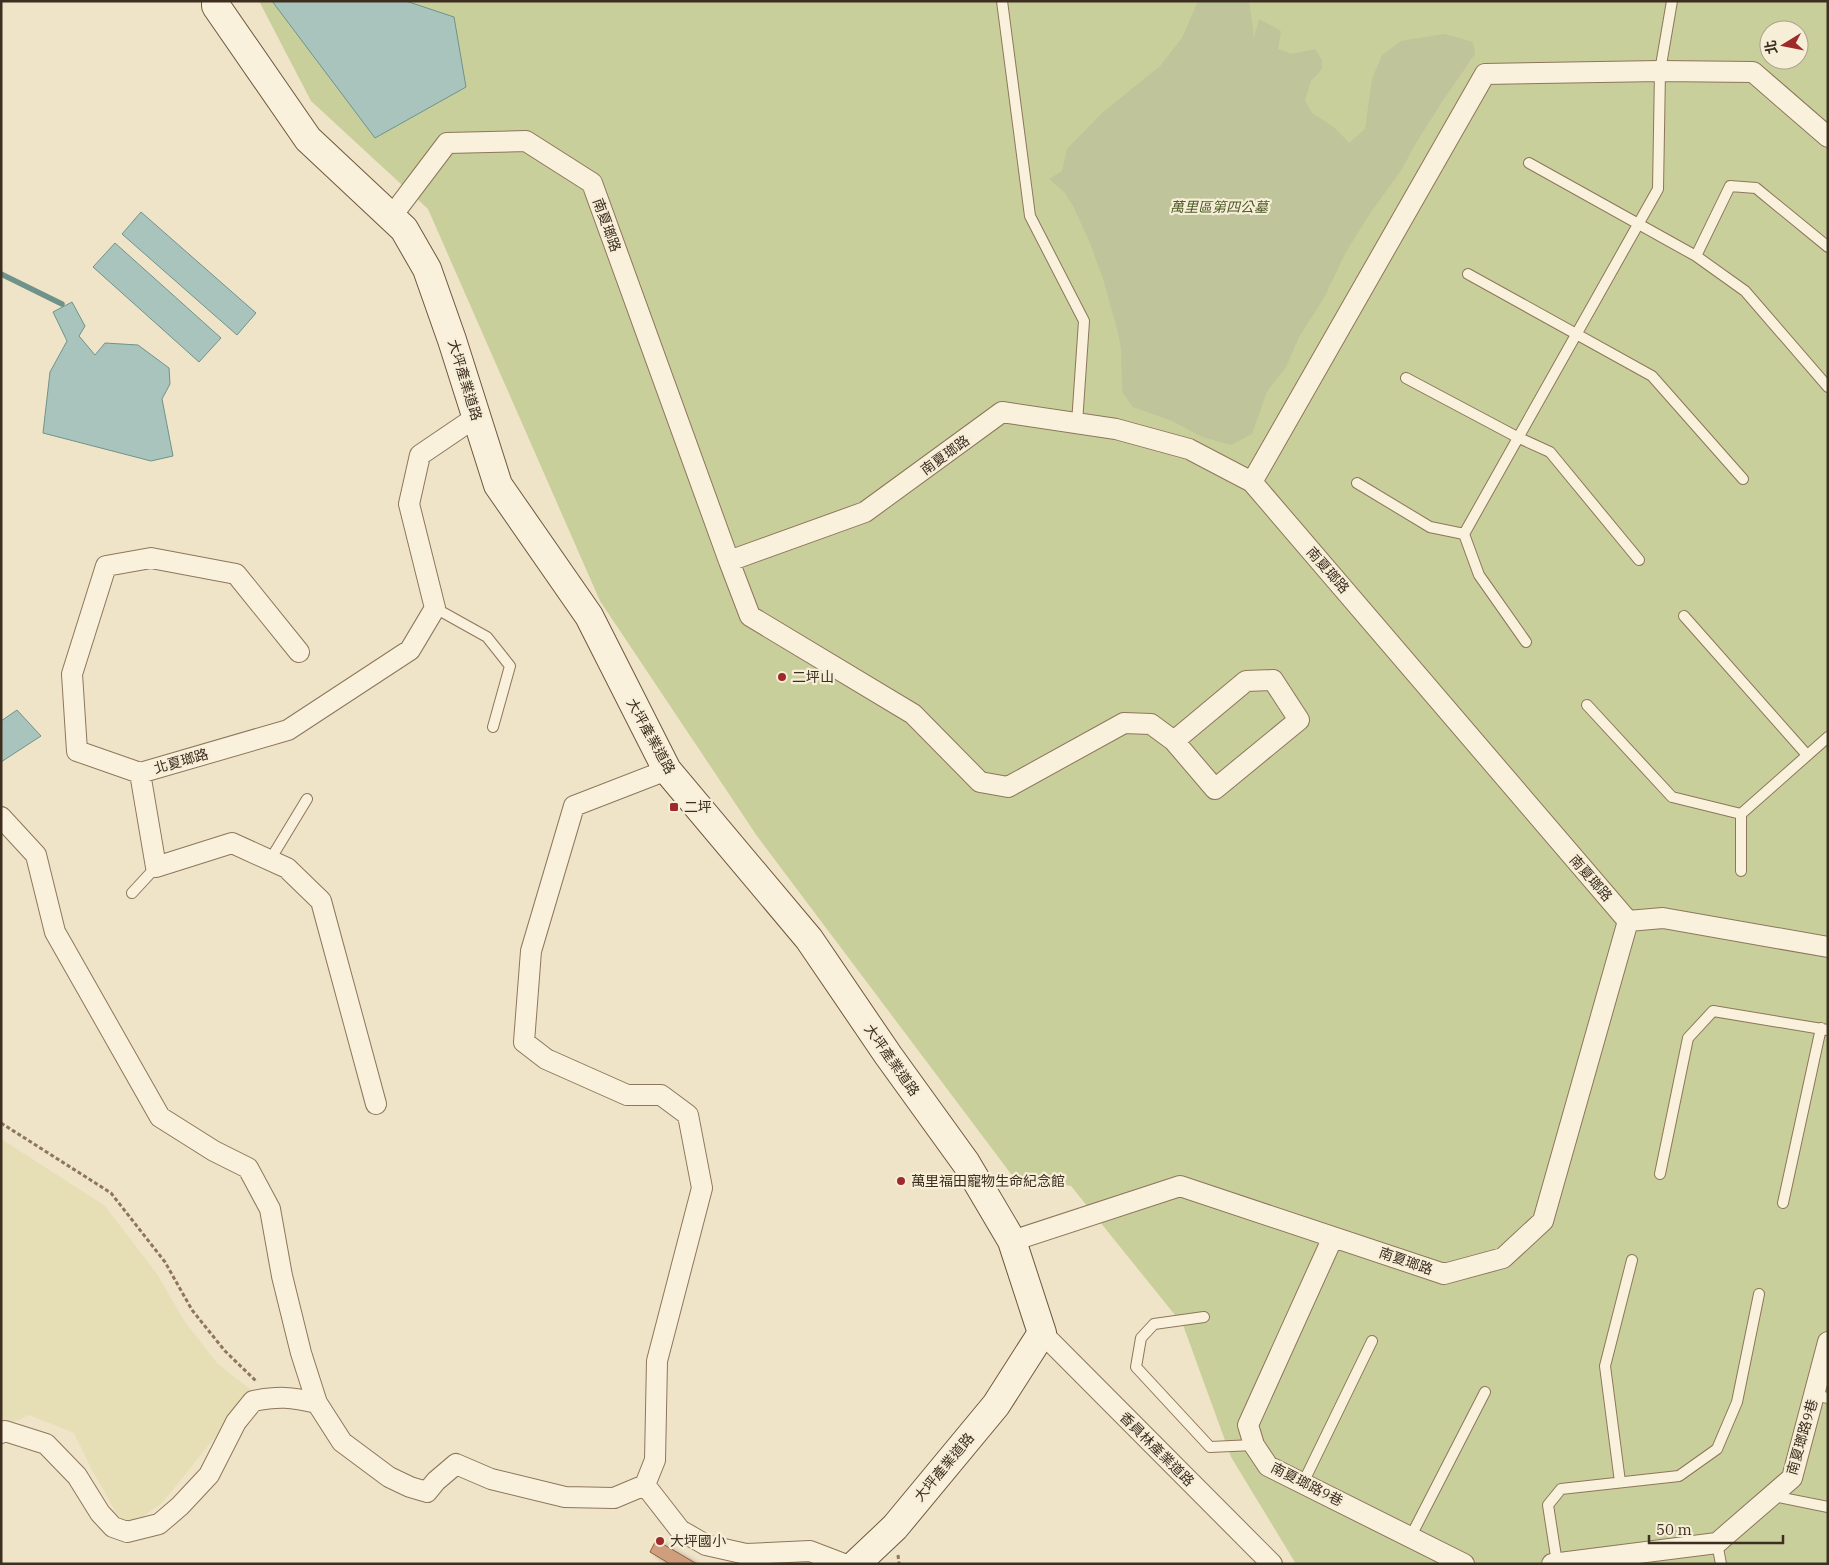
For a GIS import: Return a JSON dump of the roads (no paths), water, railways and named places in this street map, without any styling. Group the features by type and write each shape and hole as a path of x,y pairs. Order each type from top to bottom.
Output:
{"street":[{"name":"大坪產業道路","path":"216,1 216,6 308,139 404,229 427,269 452,340 498,485 589,616 667,770 809,939 888,1055 966,1163 1012,1241 1042,1334 996,1405 895,1527 856,1564"},
{"path":"1252,482 1485,74 1660,71 1753,72 1828,137"},
{"name":"南夏瑯路","path":"391,217 447,143 526,141 592,183 729,561 865,512 1002,412 1116,429 1188,449 1252,482 1628,921 1544,1221 1503,1258 1444,1274 1180,1186 1012,1241"},
{"path":"435,608 409,504 420,455 476,417"},
{"name":"北夏瑯路","path":"299,652 236,574 150,558 106,566 72,674 77,751 140,772 288,730 410,650 435,608"},
{"path":"729,561 750,616 913,714 980,782 1008,788 1124,723 1151,724 1174,740 1215,790 1300,720 1274,680 1246,681 1174,740"},
{"path":"1,817 36,856 55,932 160,1117 214,1151 248,1168 270,1209 282,1276 301,1353 317,1403 342,1442 389,1477 410,1487 427,1492 436,1481 456,1464 491,1478 565,1496 614,1498 645,1485 655,1460 657,1361 702,1188 688,1115 661,1095 627,1095 546,1059 524,1042 531,951 574,806 667,770"},
{"path":"140,772 156,867 232,843 287,868 321,901 376,1104"},
{"path":"1628,921 1663,918 1828,946"},
{"name":"南夏瑯路9巷","path":"1333,1237 1248,1425 1254,1445 1268,1466 1411,1536 1456,1562"},
{"name":"香員林產業道路","path":"1042,1334 1272,1564"},
{"name":"南夏瑯路9巷","path":"1717,1543 1792,1478 1821,1396 1828,1342"},
{"path":"1,1434 5,1431 46,1444 77,1476 100,1513 113,1527 127,1532 159,1524 180,1506 210,1475 236,1422 253,1401 293,1397 317,1403"},
{"path":"645,1485 680,1530 706,1545 746,1554 810,1552 844,1564"},
{"path":"1554,1563 1717,1543"}],"lane":[{"path":"1002,1 1030,216 1084,321 1077,423"},
{"path":"1526,642 1479,575 1464,534 1658,189 1660,71 1672,1"},
{"path":"1529,163 1696,256 1745,291 1828,387"},
{"path":"1696,256 1730,186 1756,188 1828,247"},
{"path":"1468,274 1652,376 1742,480"},
{"path":"1406,378 1517,437 1550,452 1640,560"},
{"path":"1358,483 1430,527 1464,534"},
{"path":"435,608 487,637 510,666 493,726"},
{"path":"1684,616 1807,755"},
{"path":"1587,706 1672,797 1741,814"},
{"path":"1741,871 1741,814 1828,737"},
{"path":"270,860 307,799"},
{"path":"132,893 156,867"},
{"path":"1660,1174 1688,1038 1713,1011 1824,1029 1783,1203"},
{"path":"1620,1482 1605,1366 1632,1260"},
{"path":"1554,1563 1548,1505 1561,1489 1679,1476 1717,1449 1737,1402 1759,1294"},
{"path":"1204,1317 1154,1324 1141,1338 1136,1367 1210,1447 1254,1445"},
{"path":"1303,1483 1372,1341"},
{"path":"1411,1536 1485,1392"},
{"path":"1773,1496 1828,1508"},
{"path":"1717,1543 1721,1564"}],"water":[{"path":"272,1 406,1 454,17 466,87 375,138"},
{"path":"141,212 256,313 237,335 122,234"},
{"path":"115,243 221,338 199,362 93,267"},
{"path":"72,302 85,326 79,336 95,355 105,343 138,345 169,368 170,384 162,399 173,456 151,461 43,433 50,372 67,341 53,312"},
{"path":"17,710 41,736 1,762 1,721"}],"waterway":[{"path":"1,274 62,304"}],"place":[{"name":"二坪山","path":"782,677"},
{"name":"二坪","path":"674,807"},
{"name":"萬里福田寵物生命紀念館","path":"901,1181"},
{"name":"大坪國小","path":"660,1541"}],"park label":[{"name":"萬里區第四公墓","path":"1219,207"}]}
